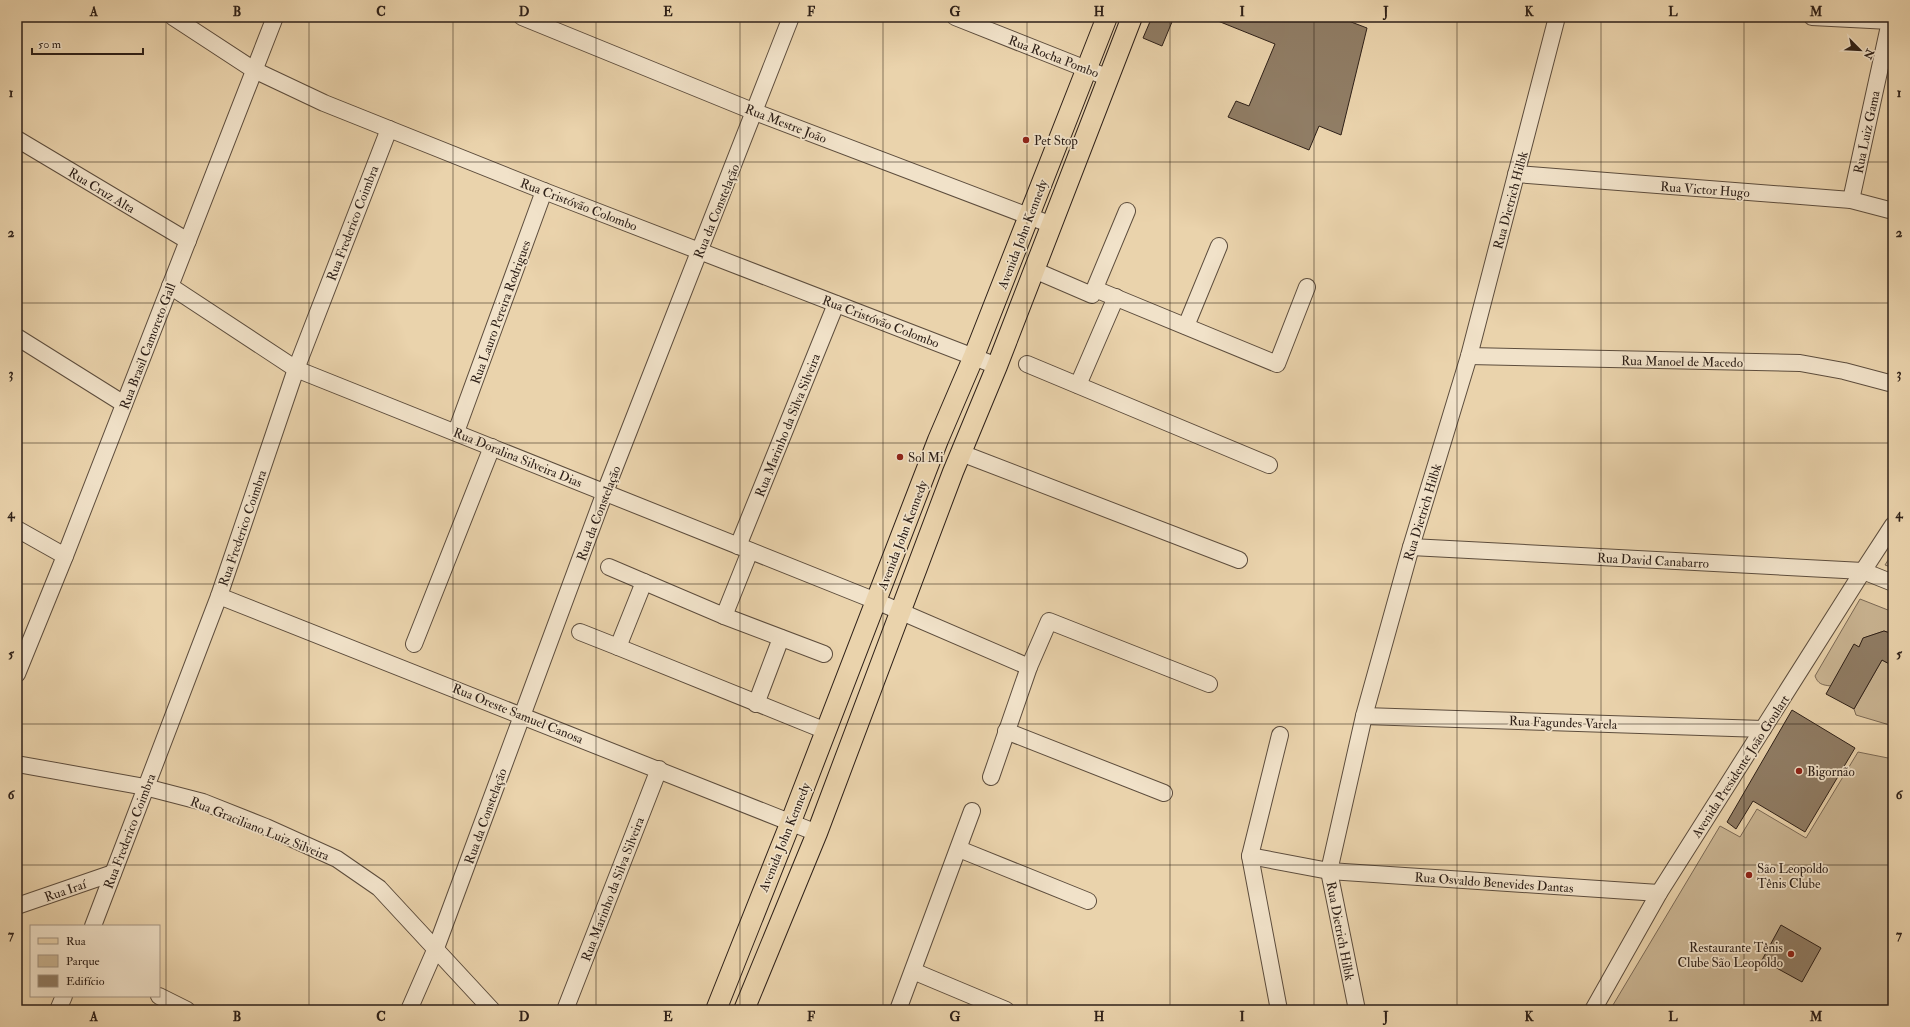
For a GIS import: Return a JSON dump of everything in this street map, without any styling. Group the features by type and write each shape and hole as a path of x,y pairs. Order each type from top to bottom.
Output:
{"main road":[{"name":"Avenida John Kennedy","path":"716,1010 790,824 938,440 974,356 1107,17"},
{"name":"Avenida John Kennedy","path":"744,1010 817,833 961,453 997,366 1132,17"}],"street":[{"name":"Rua Cristóvão Colombo","path":"173,17 254,70 324,103 544,191 997,366"},
{"name":"Rua Brasil Camoreto Gall","path":"17,674 65,556 274,17"},
{"name":"Rua Mestre João","path":"522,17 755,112 1052,225"},
{"name":"Rua da Constelação","path":"409,1010 436,948 605,492 791,17"},
{"name":"Rua Rocha Pombo","path":"955,17 1109,78"},
{"name":"Rua Dietrich Hilbk","path":"1357,1010 1328,871 1364,716 1411,547 1469,356 1557,17"},
{"path":"1812,17 1890,19"},
{"name":"Rua Luiz Gama","path":"1851,200 1890,19"},
{"name":"Rua Frederico Coimbra","path":"93,925 219,596 296,369 389,129"},
{"name":"Rua Cruz Alta","path":"17,139 188,241"},
{"name":"Rua Victor Hugo","path":"1516,174 1851,200 1893,211"},
{"name":"Rua Lauro Pereira Rodrigues","path":"456,432 544,191"},
{"path":"1034,270 1092,295 1127,211"},
{"path":"1186,326 1219,246"},
{"name":"Rua Doralina Silveira Dias","path":"170,286 296,369 876,601 1029,667"},
{"path":"1095,289 1277,364 1307,287"},
{"path":"1078,385 1116,297"},
{"name":"Rua Marinho da Silva Silveira","path":"724,616 744,548 836,304"},
{"path":"17,337 124,404"},
{"name":"Rua Manoel de Macedo","path":"1469,356 1800,363 1844,370 1893,384"},
{"path":"1027,364 1268,464"},
{"path":"414,644 492,447"},
{"path":"961,453 1239,560"},
{"name":"Avenida Presidente João Goulart","path":"1593,1010 1659,893 1862,571 1893,525"},
{"path":"17,529 65,556"},
{"name":"Rua David Canabarro","path":"1411,547 1862,571 1893,583"},
{"path":"609,567 724,616 824,654"},
{"path":"618,647 644,582"},
{"name":"Rua Oreste Samuel Canosa","path":"219,596 658,769 790,824 817,833"},
{"path":"991,776 1029,667 1049,621 1209,684"},
{"path":"580,632 826,731"},
{"path":"756,704 781,638"},
{"name":"Rua Fagundes Varela","path":"1364,716 1763,729"},
{"path":"1006,731 1164,793"},
{"path":"1280,734 1250,856 1280,1010"},
{"name":"Rua Graciliano Luiz Silveira","path":"17,764 145,787 204,802 337,858 379,888 492,1010"},
{"name":"Rua Marinho da Silva Silveira","path":"565,1010 658,769"},
{"path":"898,1010 972,811"},
{"path":"959,848 1088,901"},
{"name":"Rua Osvaldo Benevides Dantas","path":"1250,856 1328,871 1659,893"},
{"name":"Rua Iraí","path":"17,906 113,873"},
{"path":"913,972 1006,1010"},
{"path":"160,996 187,1010"},
{"path":"58,1010 64,997"}],"green space":[{"path":"1893,552 1893,568 1885,565"},
{"path":"1860,599 1893,612 1893,634 1884,631 1864,638 1859,647 1854,645 1831,686 1821,684 1815,676"},
{"path":"1882,660 1891,665 1893,662 1893,726 1856,715 1854,709"},
{"name":"São Leopoldo Tênis Clube","path":"1858,752 1893,759 1893,1010 1610,1010 1720,826 1740,837 1757,809 1806,838"}],"building":[{"path":"1152,17 1174,17 1162,46 1143,38"},
{"path":"1208,17 1338,17 1367,28 1341,135 1319,126 1309,150 1228,117 1236,101 1249,106 1275,44"},
{"path":"1884,631 1893,634 1893,666 1882,660 1854,709 1826,694 1854,644 1859,647 1863,638"},
{"name":"Bigornão","path":"1792,710 1855,748 1805,832 1753,801 1736,829 1727,822"},
{"name":"Restaurante Tênis Clube São Leopoldo","path":"1781,925 1821,948 1802,982 1762,960"}],"place":[{"name":"Pet Stop","path":"1026,140"},
{"name":"Sol Mi","path":"900,457"},
{"name":"Bigornão","path":"1799,771"},
{"name":"São Leopoldo Tênis Clube","path":"1749,875"},
{"name":"Restaurante Tênis Clube São Leopoldo","path":"1791,954"}]}
